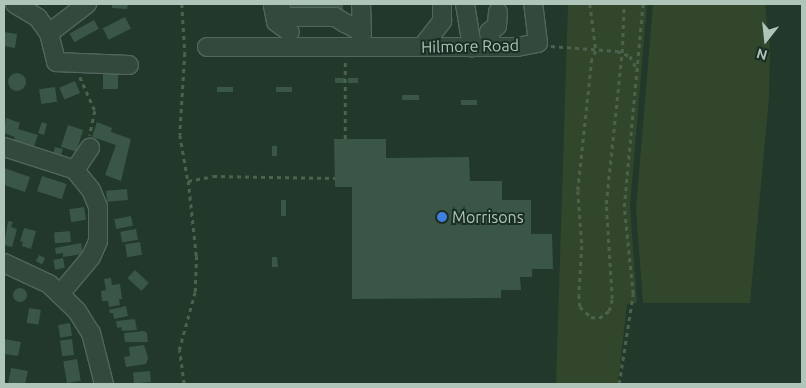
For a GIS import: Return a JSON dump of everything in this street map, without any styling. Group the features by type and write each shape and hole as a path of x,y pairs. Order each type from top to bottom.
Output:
{"street":[{"path":"15,4 38,18 48,33 56,62 129,66"},
{"path":"48,33 88,4"},
{"path":"356,42 361,4"},
{"path":"422,47 442,21 442,4"},
{"path":"465,4 472,47"},
{"name":"Hilmore Road","path":"207,46 356,42 422,47 492,47 538,43 533,4"},
{"path":"278,7 294,26 309,27 318,18 335,17 345,23 356,42"},
{"path":"278,7 276,22 290,32"},
{"path":"492,47 489,32 497,26 498,12"},
{"path":"4,147 75,170 91,190 98,207 100,227 91,258 60,294"},
{"path":"75,170 90,148"},
{"path":"4,263 35,276 60,294 77,311 91,333 104,384"}],"path":[{"path":"182,4 185,53 180,135 188,181 196,256 195,292 179,350 184,384"},
{"path":"590,4 596,51 592,59 578,191 582,246 580,307 591,317 599,318 609,311 612,299 606,204 622,53 624,4"},
{"path":"619,384 633,294 624,207 643,4"},
{"path":"345,139 356,42"},
{"path":"538,43 622,53 630,56 638,72"},
{"path":"62,62 83,80 90,95 95,111 94,125 87,143 90,148"},
{"path":"188,181 213,176 334,178"}],"green space":[{"path":"568,4 647,4 630,206 637,303 627,304 618,384 556,384"},
{"path":"653,4 765,4 770,47 769,98 750,303 643,303 636,209"}],"building":[{"path":"112,4 128,4 127,9 112,8"},
{"path":"286,4 343,4 343,13 286,13"},
{"path":"125,17 131,29 109,40 103,28"},
{"path":"94,20 99,29 74,42 70,34"},
{"path":"4,32 17,34 15,48 4,46"},
{"path":"103,71 118,71 118,89 103,89"},
{"path":"17,73 25,78 26,82 21,90 17,91 9,86 8,82 13,74"},
{"path":"335,78 345,78 345,83 335,83"},
{"path":"348,78 358,78 358,83 348,83"},
{"path":"75,81 80,93 64,100 59,88"},
{"path":"55,87 57,102 41,104 39,89"},
{"path":"217,87 233,87 233,92 217,92"},
{"path":"276,87 292,87 292,92 276,92"},
{"path":"402,95 419,95 419,100 402,100"},
{"path":"461,100 477,100 477,105 461,105"},
{"path":"6,118 20,123 18,129 38,135 33,149 13,143 15,137 4,133"},
{"path":"42,122 47,124 44,135 38,133"},
{"path":"97,122 112,128 111,132 131,139 121,181 105,175 116,145 92,137"},
{"path":"68,125 83,130 76,152 61,147"},
{"name":"Morrisons","path":"334,139 386,139 386,158 469,157 470,181 502,181 502,200 531,200 531,234 552,234 553,269 532,269 532,277 520,277 521,290 501,290 501,298 352,299 352,187 335,187"},
{"path":"272,146 277,146 277,156 272,156"},
{"path":"55,147 63,149 60,159 53,157"},
{"path":"4,168 30,177 25,192 4,185"},
{"path":"42,176 67,184 62,199 37,191"},
{"path":"127,189 128,200 107,202 106,191"},
{"path":"281,200 286,200 286,216 281,216"},
{"path":"84,207 86,220 71,222 69,209"},
{"path":"131,216 133,226 116,229 114,219"},
{"path":"8,221 13,222 11,227 17,229 12,247 4,245"},
{"path":"24,228 36,231 31,249 22,246 23,242 20,241"},
{"path":"136,229 138,240 122,243 120,232"},
{"path":"70,231 71,242 55,243 54,232"},
{"path":"140,242 142,255 127,257 125,244"},
{"path":"81,243 83,254 63,257 63,253 56,254 55,248"},
{"path":"39,255 45,258 42,264 36,261"},
{"path":"272,257 277,257 278,267 272,267"},
{"path":"63,258 65,268 55,270 53,260"},
{"path":"135,270 149,283 141,291 127,278"},
{"path":"111,278 112,285 120,284 122,299 119,299 120,305 109,307 108,301 102,301 101,291 106,290 104,279"},
{"path":"17,288 23,288 27,295 23,302 17,302 13,298 13,292"},
{"path":"126,306 128,316 114,319 113,313 110,313 109,310"},
{"path":"29,308 41,310 39,325 27,323"},
{"path":"135,319 137,330 122,331 121,327 117,328 116,321"},
{"path":"70,323 72,336 60,338 58,325"},
{"path":"144,331 147,333 148,342 125,342 124,333"},
{"path":"4,339 21,342 18,356 4,354"},
{"path":"72,339 74,355 62,356 60,340"},
{"path":"144,345 148,358 146,364 126,367 124,357 130,356 129,347"},
{"path":"77,359 81,381 67,383 63,361"},
{"path":"11,368 28,371 25,384 8,384"},
{"path":"150,371 151,382 134,383 133,372"}],"place":[{"name":"Morrisons","path":"442,217"}]}
